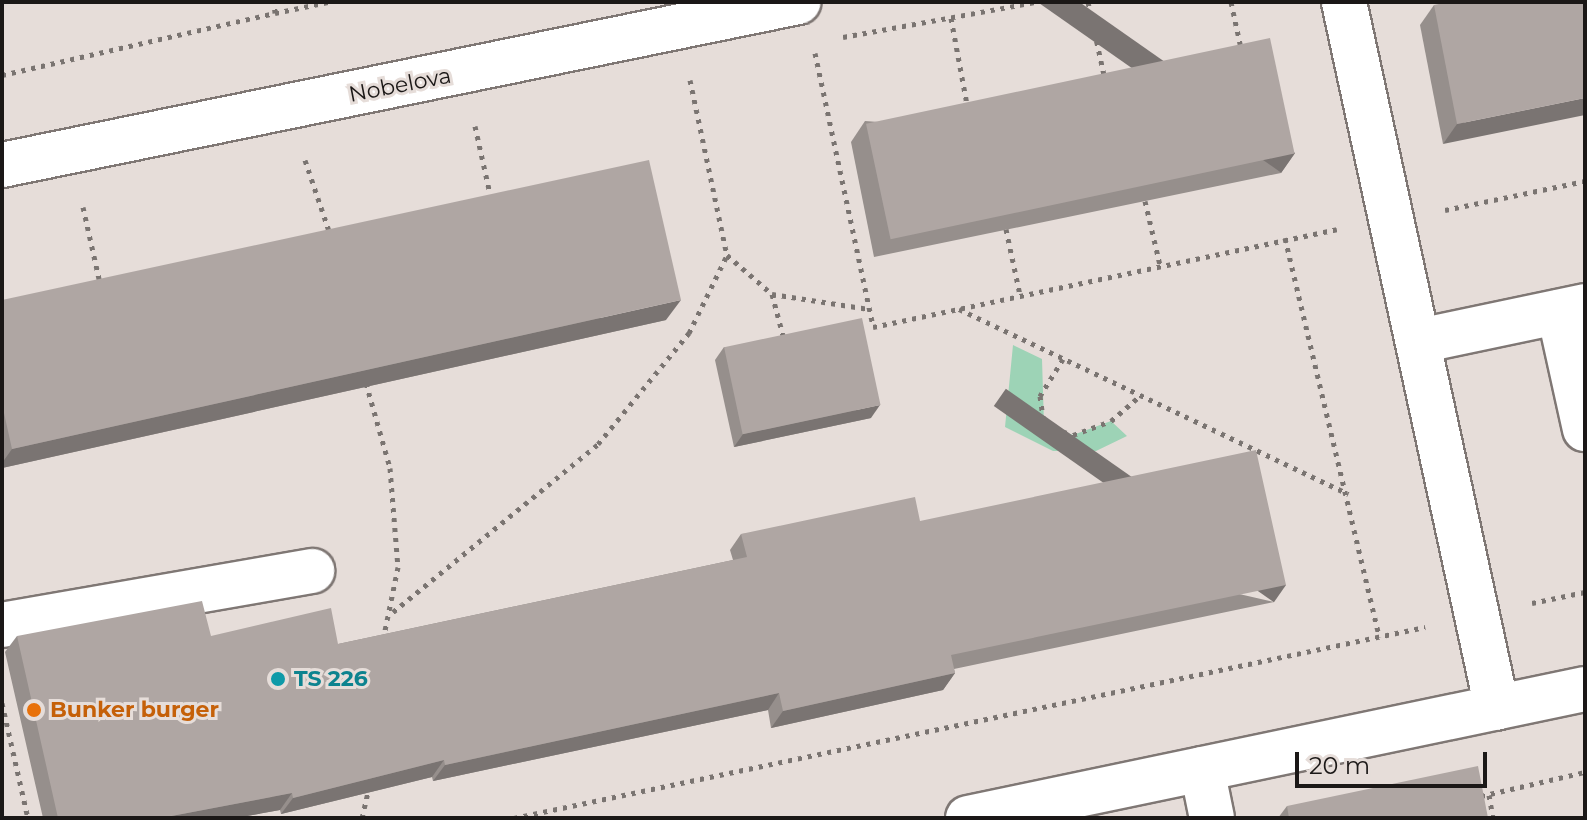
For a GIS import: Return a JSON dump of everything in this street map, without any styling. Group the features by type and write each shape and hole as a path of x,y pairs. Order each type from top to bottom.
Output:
{"street":[{"name":"Nobelova","path":"2,165 798,2"},
{"path":"1344,2 1497,708"},
{"path":"1419,341 1572,309 1585,429"},
{"path":"2,625 312,571"},
{"path":"968,818 1585,689"},
{"path":"1202,769 1212,818"}],"path":[{"path":"274,2 275,13"},
{"path":"2,75 328,2"},
{"path":"1088,2 1107,89"},
{"path":"1231,2 1244,61"},
{"path":"951,18 970,118"},
{"path":"813,43 873,327 1300,234"},
{"path":"687,67 727,255 772,294 869,309"},
{"path":"471,109 494,211"},
{"path":"298,145 322,200 332,244"},
{"path":"1392,221 1585,181"},
{"path":"80,190 103,296"},
{"path":"1145,201 1160,265"},
{"path":"1006,229 1020,295"},
{"path":"1285,238 1348,494 1379,637"},
{"path":"392,613 598,444 689,333 727,255"},
{"path":"772,294 785,345"},
{"path":"959,309 1348,494"},
{"path":"1063,359 1040,396 1044,425 1073,435 1111,421 1140,396"},
{"path":"364,376 390,468 398,567 383,655"},
{"path":"514,818 1477,616"},
{"path":"2,703 28,818"},
{"path":"1468,798 1585,772"},
{"path":"362,818 373,773"},
{"path":"1489,795 1493,818"}],"green space":[{"path":"1013,345 1042,359 1044,425 1073,435 1111,421 1127,436 1096,451 1053,451 1005,427"}],"building":[{"path":"1449,2 1585,2 1585,98 1457,124 1434,5"},
{"path":"1270,38 1295,153 891,239 866,124"},
{"path":"649,160 681,300 12,449 2,404 2,300"},
{"path":"862,318 881,405 743,434 724,347"},
{"path":"1256,450 1286,585 951,655 955,673 783,711 779,693 445,765 444,760 293,798 292,793 161,818 58,818 17,636 202,601 211,636 331,608 338,644 747,557 741,534 915,497 920,521"},
{"path":"1478,766 1488,818 1289,818 1287,806"}],"place":[{"name":"TS 226","path":"278,679"},
{"name":"Bunker burger","path":"34,710"}]}
